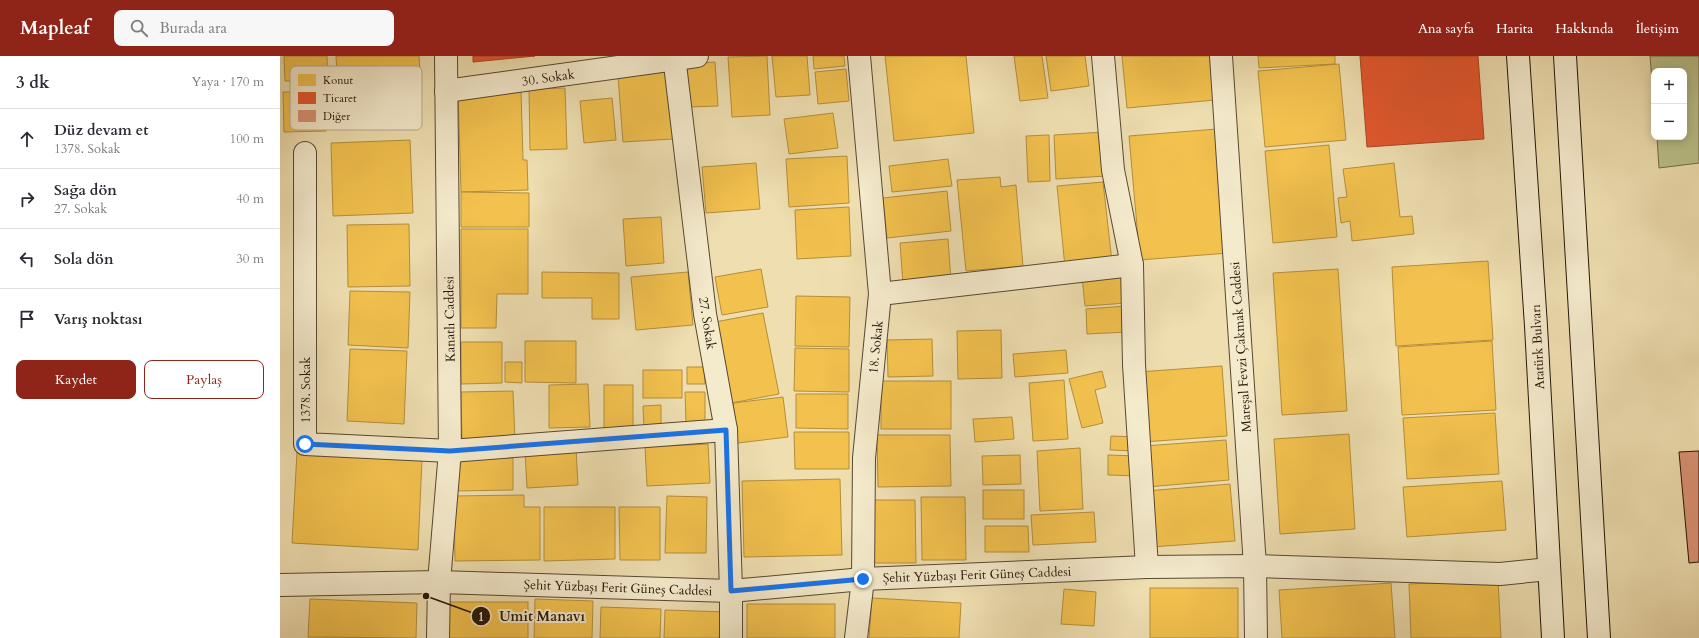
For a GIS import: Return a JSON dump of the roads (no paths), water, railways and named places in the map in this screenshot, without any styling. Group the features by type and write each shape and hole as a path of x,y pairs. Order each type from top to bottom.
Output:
{"street":[{"name":"Kanatlı Caddesi","path":"438,638 439,582 450,451 446,56"},
{"name":"30. Sokak","path":"446,91 697,56"},
{"name":"18. Sokak","path":"856,638 863,579 864,458 880,294 859,56"},
{"path":"1103,56 1113,170 1132,265 1134,365 1147,567"},
{"name":"Mareşal Fevzi Çakmak Caddesi","path":"1221,56 1254,566 1256,638"},
{"name":"Atatürk Bulvarı","path":"1518,56 1536,326 1553,638"},
{"path":"1564,56 1599,638"},
{"name":"27. Sokak","path":"674,58 705,314 726,430 731,638"},
{"name":"1378. Sokak","path":"305,153 305,444 450,451 726,430"},
{"path":"880,294 1132,265"},
{"name":"Şehit Yüzbaşı Ferit Güneş Caddesi","path":"280,585 439,582 731,591 863,579 1147,567 1254,566 1500,574 1549,569"}],"place":[{"name":"Umit Manavı","path":"426,596"}]}
